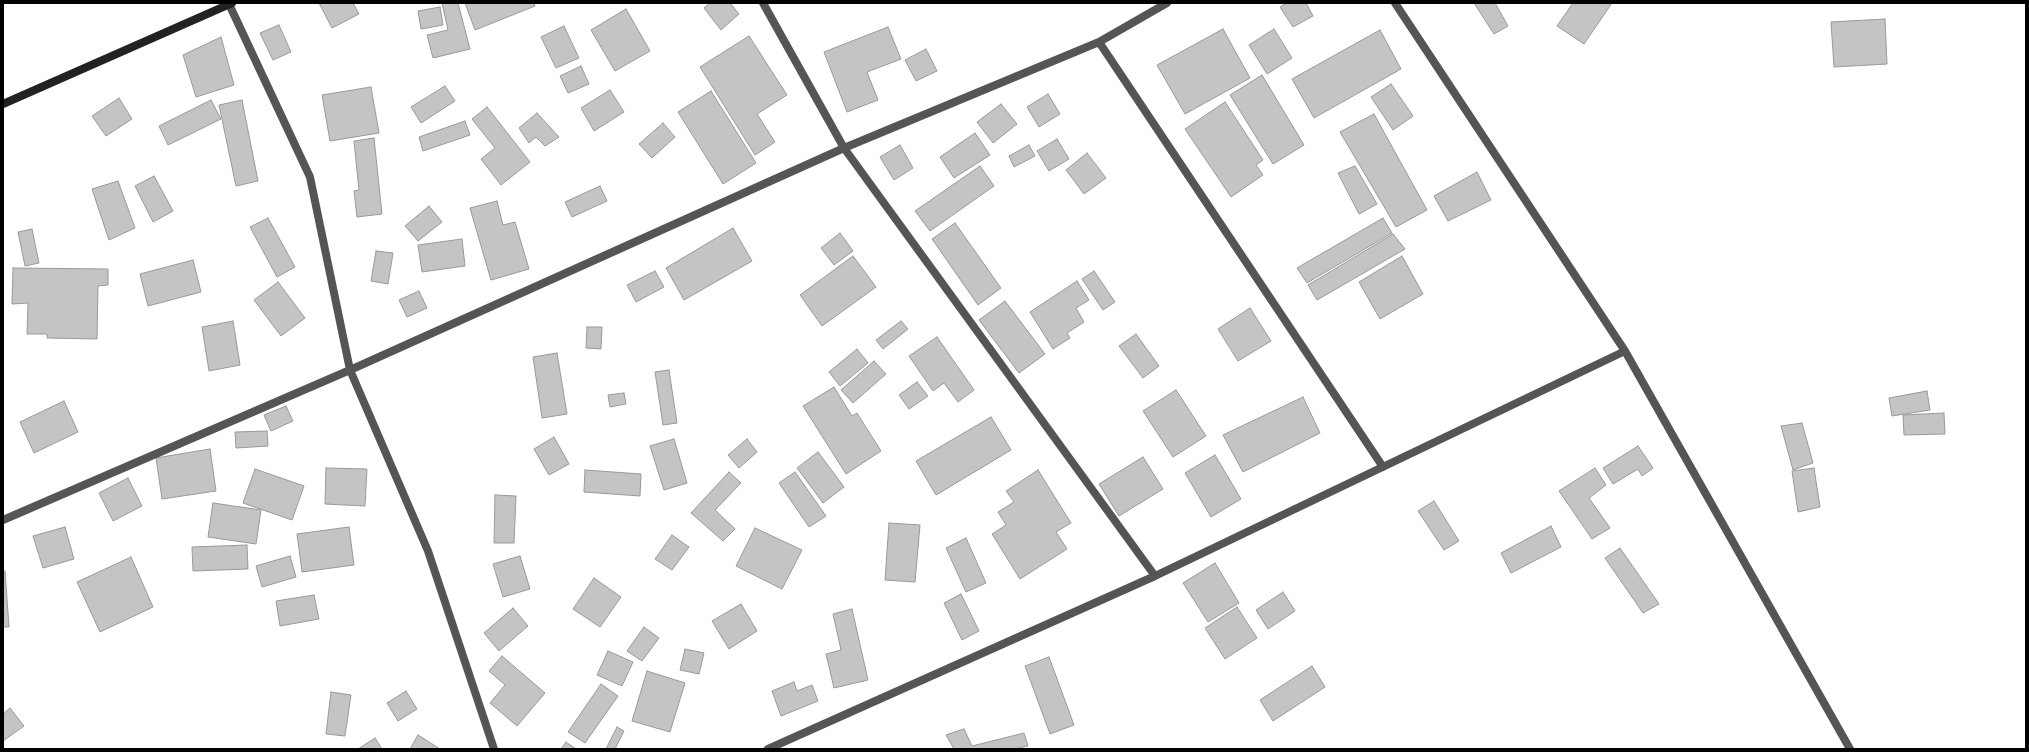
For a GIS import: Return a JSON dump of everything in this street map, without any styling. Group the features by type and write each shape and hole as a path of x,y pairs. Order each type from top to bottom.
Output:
{"main road":[{"path":"3,104 231,4"}],"street":[{"path":"763,3 844,148 1155,576"},
{"path":"3,520 350,370 844,148 1099,42 1167,3"},
{"path":"1395,3 1625,351 1850,749"},
{"path":"231,4 310,177 350,370 428,551 494,749"},
{"path":"1099,42 1383,466"},
{"path":"768,749 1155,576 1625,351"}],"building":[{"path":"319,3 353,3 359,14 332,28"},
{"path":"442,3 458,3 470,49 433,58 427,35 448,30"},
{"path":"465,3 534,3 535,6 475,30"},
{"path":"710,3 730,3 739,14 721,30 704,8"},
{"path":"1287,3 1306,3 1313,16 1293,27 1280,7"},
{"path":"1474,3 1495,3 1508,26 1494,34"},
{"path":"1573,3 1612,3 1584,44 1557,26"},
{"path":"440,7 443,25 421,29 418,11"},
{"path":"626,9 650,51 615,71 591,30"},
{"path":"1885,19 1887,64 1834,67 1831,22"},
{"path":"279,25 291,52 273,60 260,33"},
{"path":"564,26 579,58 556,68 541,37"},
{"path":"888,27 901,59 867,72 878,100 847,112 824,52"},
{"path":"1223,29 1250,78 1185,114 1157,65"},
{"path":"1274,29 1292,58 1267,74 1249,45"},
{"path":"1380,30 1401,69 1314,118 1292,79"},
{"path":"749,36 787,95 757,114 775,142 755,155 700,67"},
{"path":"221,37 234,85 196,97 183,55"},
{"path":"926,49 937,71 916,81 905,60"},
{"path":"581,66 589,84 568,93 560,76"},
{"path":"1262,75 1304,145 1273,164 1230,95"},
{"path":"1391,84 1413,116 1393,130 1371,97"},
{"path":"445,86 455,101 421,123 411,107"},
{"path":"371,87 379,133 330,141 322,95"},
{"path":"610,90 624,112 594,131 581,108"},
{"path":"711,91 756,163 723,184 678,112"},
{"path":"1048,94 1060,114 1039,127 1027,107"},
{"path":"119,98 132,119 106,136 92,116"},
{"path":"211,100 221,119 168,145 159,126"},
{"path":"242,100 258,181 236,186 219,105"},
{"path":"1225,102 1263,160 1256,165 1263,175 1231,197 1185,129"},
{"path":"1001,104 1017,124 993,143 977,122"},
{"path":"487,107 530,162 501,185 481,159 495,148 472,119"},
{"path":"537,113 559,137 545,146 536,137 529,143 519,128"},
{"path":"1374,114 1427,210 1396,227 1340,132"},
{"path":"465,121 470,135 423,151 419,137"},
{"path":"663,123 675,137 652,158 639,144"},
{"path":"975,133 990,155 954,178 940,157"},
{"path":"374,138 382,214 357,217 354,191 359,190 354,141"},
{"path":"1057,139 1069,159 1049,171 1037,151"},
{"path":"900,145 913,168 894,180 880,157"},
{"path":"1029,145 1035,156 1014,167 1009,156"},
{"path":"1087,153 1106,178 1084,194 1066,170"},
{"path":"980,166 994,186 930,231 915,211"},
{"path":"1355,166 1377,204 1359,214 1338,173"},
{"path":"1477,172 1491,200 1448,221 1434,196"},
{"path":"154,176 173,211 153,222 135,186"},
{"path":"118,181 135,228 109,240 92,189"},
{"path":"600,186 607,201 572,217 565,202"},
{"path":"497,201 503,225 515,222 529,269 491,280 470,208"},
{"path":"429,206 442,222 418,241 405,226"},
{"path":"268,218 295,267 277,277 250,227"},
{"path":"1383,218 1392,233 1307,283 1297,268"},
{"path":"955,223 1001,288 978,305 932,239"},
{"path":"733,228 752,261 684,300 666,268"},
{"path":"32,229 39,263 25,266 18,232"},
{"path":"840,233 853,251 834,265 821,248"},
{"path":"1393,234 1405,249 1317,300 1308,285"},
{"path":"462,239 465,266 422,272 418,245"},
{"path":"376,251 393,253 388,284 371,281"},
{"path":"853,256 876,287 822,326 800,295"},
{"path":"1402,256 1423,294 1380,319 1359,282"},
{"path":"193,260 201,292 148,306 140,274"},
{"path":"13,268 108,269 108,285 98,286 97,339 47,338 47,334 27,334 28,303 12,304"},
{"path":"655,271 664,287 636,302 627,285"},
{"path":"1094,271 1115,302 1103,310 1082,279"},
{"path":"1077,281 1089,300 1076,308 1084,322 1067,333 1070,338 1053,349 1030,312"},
{"path":"278,282 305,318 281,336 254,300"},
{"path":"419,291 427,308 407,317 399,300"},
{"path":"1005,301 1045,354 1019,373 979,320"},
{"path":"1250,308 1271,341 1238,361 1218,329"},
{"path":"233,321 240,365 209,371 202,327"},
{"path":"901,321 908,329 883,349 876,340"},
{"path":"587,327 602,327 601,349 586,348"},
{"path":"1136,334 1159,366 1143,378 1119,346"},
{"path":"937,337 974,390 958,402 944,383 933,391 909,356"},
{"path":"857,349 868,363 840,386 829,372"},
{"path":"557,353 567,414 542,418 533,357"},
{"path":"874,361 886,374 853,403 841,390"},
{"path":"669,370 677,423 663,425 655,372"},
{"path":"917,382 928,396 909,409 899,395"},
{"path":"834,387 852,416 857,413 881,451 846,474 803,406"},
{"path":"1176,390 1206,436 1173,457 1143,411"},
{"path":"1927,391 1930,410 1892,416 1889,398"},
{"path":"624,393 626,404 610,407 608,395"},
{"path":"1303,397 1320,433 1243,472 1223,435"},
{"path":"64,401 78,432 34,453 20,422"},
{"path":"286,406 293,421 271,431 264,415"},
{"path":"1944,413 1945,434 1904,435 1903,415"},
{"path":"991,417 1011,450 936,495 916,461"},
{"path":"1802,423 1813,463 1793,470 1781,426"},
{"path":"267,431 268,446 236,448 235,432"},
{"path":"554,437 569,464 549,475 534,449"},
{"path":"674,439 687,483 664,490 650,446"},
{"path":"747,439 757,452 739,468 728,455"},
{"path":"1638,446 1653,468 1642,476 1638,469 1613,484 1603,468"},
{"path":"210,449 216,491 162,499 156,458"},
{"path":"818,452 844,487 823,503 797,468"},
{"path":"1215,455 1241,499 1211,517 1185,473"},
{"path":"1143,457 1163,489 1119,516 1099,484"},
{"path":"326,468 367,469 365,506 325,504"},
{"path":"1595,468 1606,485 1589,498 1610,528 1592,539 1559,491"},
{"path":"1814,468 1820,507 1798,512 1792,471"},
{"path":"255,469 304,486 292,520 243,503"},
{"path":"585,470 641,474 640,496 584,492"},
{"path":"1038,470 1071,523 1056,532 1067,549 1020,579 992,534 1006,525 998,512 1014,502 1006,491"},
{"path":"729,472 741,483 715,510 735,529 723,541 691,513"},
{"path":"795,472 826,516 809,527 779,483"},
{"path":"128,478 142,506 113,521 99,493"},
{"path":"495,495 516,496 514,543 494,543"},
{"path":"1434,501 1459,541 1444,550 1418,511"},
{"path":"213,503 261,510 256,544 208,537"},
{"path":"889,523 920,525 915,582 885,580"},
{"path":"1551,526 1561,547 1511,573 1501,553"},
{"path":"65,527 74,559 43,568 33,536"},
{"path":"349,527 354,565 302,572 297,534"},
{"path":"755,528 802,550 782,589 736,566"},
{"path":"672,535 689,547 672,570 655,559"},
{"path":"966,538 986,583 966,592 946,548"},
{"path":"247,545 248,569 193,571 192,547"},
{"path":"1620,548 1659,604 1643,613 1605,558"},
{"path":"290,556 296,577 262,587 256,566"},
{"path":"520,556 530,589 503,597 493,564"},
{"path":"131,557 153,607 100,632 77,582"},
{"path":"1215,563 1239,603 1208,622 1183,583"},
{"path":"3,571 5,571 9,627 3,627"},
{"path":"594,578 621,597 600,627 573,609"},
{"path":"1283,592 1295,611 1268,629 1256,610"},
{"path":"961,594 979,631 962,640 944,603"},
{"path":"314,595 319,619 280,626 276,601"},
{"path":"741,604 757,631 729,649 712,621"},
{"path":"1237,607 1257,638 1225,659 1205,628"},
{"path":"513,608 528,626 499,651 484,633"},
{"path":"852,609 868,680 834,688 826,654 841,650 833,614"},
{"path":"644,627 659,638 642,661 627,651"},
{"path":"685,649 704,653 699,674 680,670"},
{"path":"608,651 633,662 622,686 597,675"},
{"path":"502,656 545,693 517,726 490,703 505,685 489,671"},
{"path":"1049,657 1074,725 1050,734 1025,666"},
{"path":"1312,666 1325,687 1273,721 1260,700"},
{"path":"647,671 685,683 670,732 632,721"},
{"path":"794,682 797,691 812,685 818,701 781,716 772,691"},
{"path":"601,684 618,696 585,743 568,732"},
{"path":"406,691 417,709 398,721 387,703"},
{"path":"331,692 351,695 345,736 326,734"},
{"path":"10,708 24,726 3,741 3,714"},
{"path":"617,727 624,731 615,749 606,749"},
{"path":"964,729 972,746 1024,733 1028,746 1014,749 954,749 946,735"},
{"path":"418,735 440,749 410,749"},
{"path":"375,738 382,749 358,749"},
{"path":"566,742 576,749 561,749"}]}
